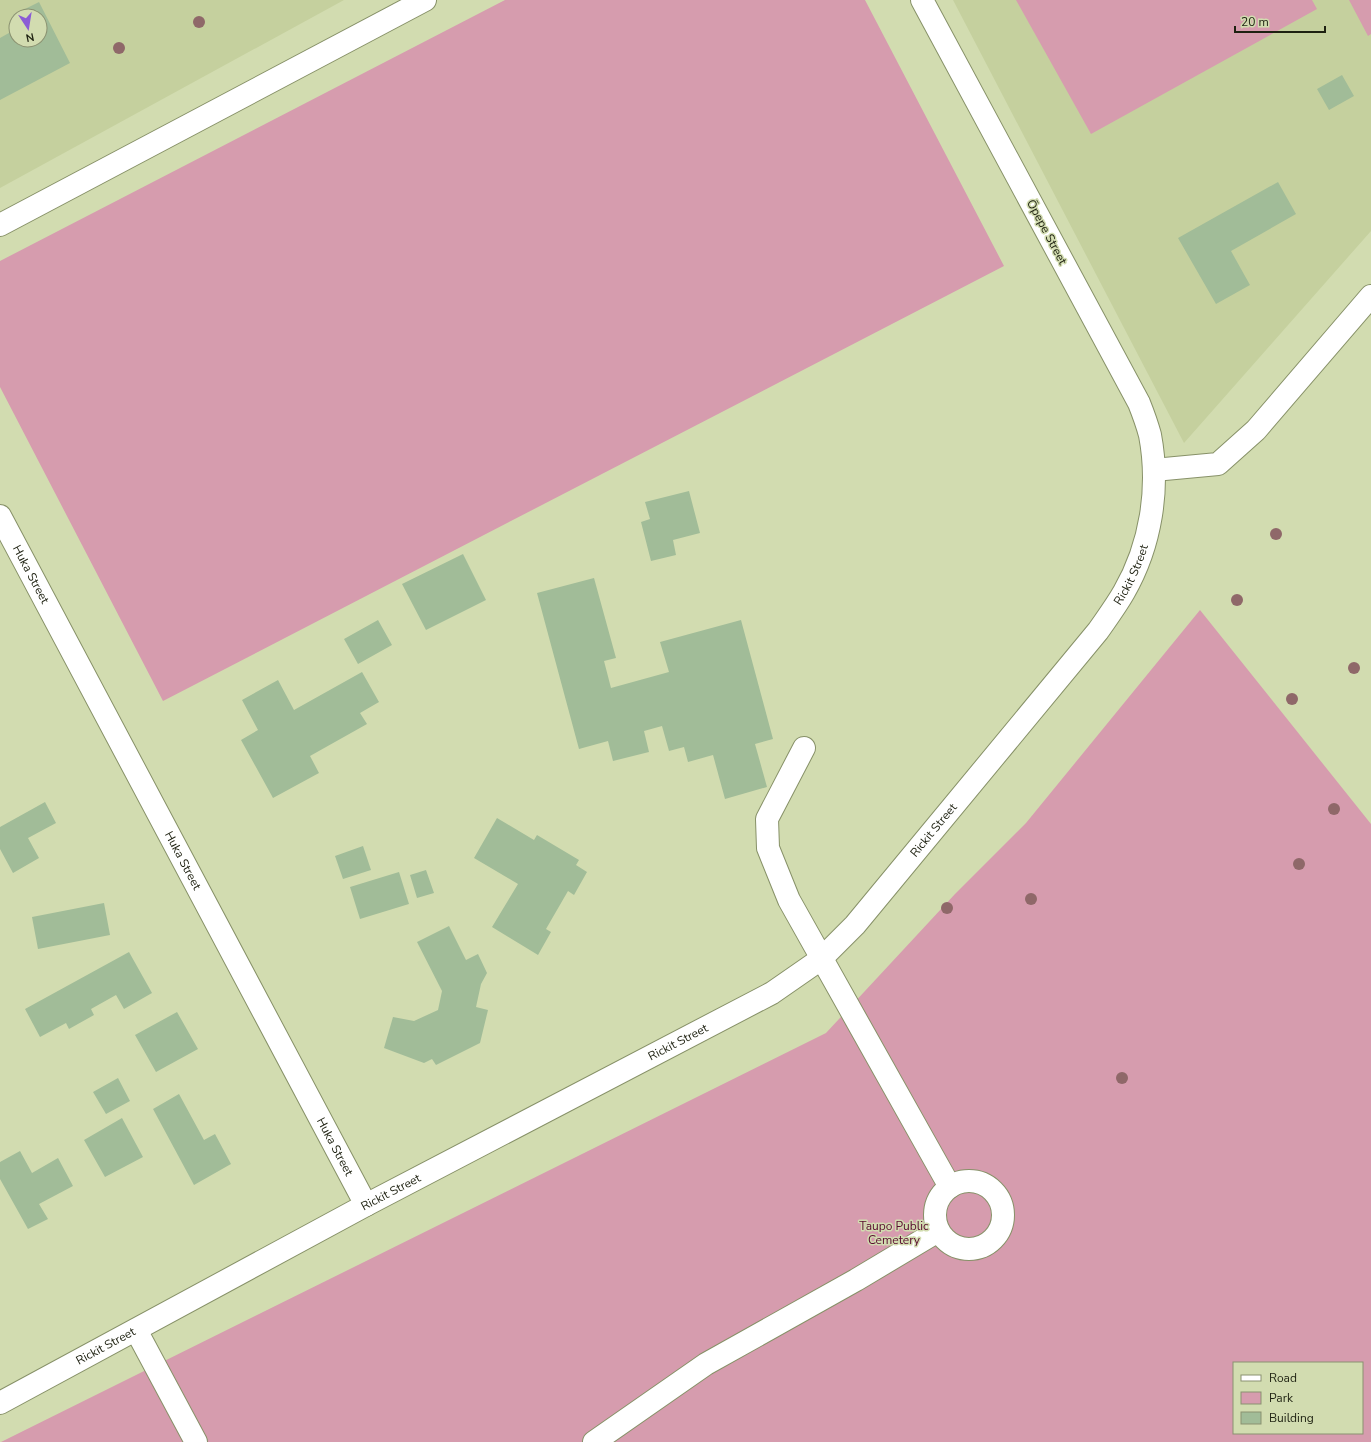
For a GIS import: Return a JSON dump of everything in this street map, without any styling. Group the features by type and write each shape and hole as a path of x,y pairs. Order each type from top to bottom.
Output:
{"street":[{"path":"0,225 425,0"},
{"name":"Ōpepe Street","path":"922,0 1139,403 1150,434 1154,470"},
{"path":"1154,470 1218,464 1256,430 1371,296"},
{"name":"Rickit Street","path":"0,1403 366,1205 772,993 821,959 855,924 1098,631 1124,592 1143,549 1152,516 1154,470"},
{"name":"Huka Street","path":"0,516 366,1205"},
{"path":"804,748 767,819 768,848 789,900 950,1187"},
{"path":"964,1181 978,1182 992,1189 1000,1201 1003,1216 1000,1230 990,1242 976,1248 961,1249 948,1242 938,1231 934,1219 935,1206 941,1195 950,1187 964,1181"},
{"path":"594,1442 706,1364 856,1280 938,1231"},
{"path":"136,1330 196,1442"}],"shaded area":[{"path":"0,0 344,0 0,188"},
{"path":"953,0 1371,0 1371,231 1184,443"}],"green space":[{"path":"505,0 865,0 1004,266 163,701 0,387 0,261"},
{"path":"1016,0 1312,0 1317,9 1091,134"},
{"path":"1349,0 1371,0 1371,34 1368,36"},
{"name":"Taupo Public Cemetery","path":"1200,610 1371,824 1371,1442 1,1442 826,1033 955,894 1026,823"}],"building":[{"path":"39,2 42,8 27,8"},
{"path":"48,20 70,63 0,100 0,38 8,34 8,48 48,48"},
{"path":"1342,75 1354,96 1329,110 1317,89"},
{"path":"1278,182 1296,214 1231,251 1250,285 1216,304 1178,238"},
{"path":"689,491 700,533 673,540 676,555 651,561 641,522 650,519 645,502"},
{"path":"463,554 486,600 426,630 402,584"},
{"path":"594,578 616,658 604,661 611,688 669,672 660,642 741,620 773,739 755,744 767,787 725,799 713,755 688,762 684,747 669,751 662,726 644,731 649,752 613,761 608,741 579,749 537,593"},
{"path":"378,620 392,645 358,664 344,639"},
{"path":"362,672 379,702 360,713 367,724 310,756 319,773 273,798 241,740 258,730 242,700 278,680 294,710"},
{"path":"45,802 56,823 28,838 39,858 13,873 0,849 0,827"},
{"path":"497,818 534,840 537,835 579,860 576,865 587,872 574,895 568,891 546,929 551,932 538,955 492,927 518,884 474,858"},
{"path":"363,846 371,870 343,879 335,856"},
{"path":"426,870 434,893 417,898 410,875"},
{"path":"399,872 409,904 360,919 350,887"},
{"path":"104,903 110,935 38,949 32,917"},
{"path":"449,926 466,960 478,954 487,973 481,984 476,1007 488,1010 480,1043 436,1065 432,1059 424,1063 384,1048 393,1017 414,1021 438,1010 442,991 417,942"},
{"path":"129,952 152,993 124,1009 116,995 91,1009 94,1015 69,1029 66,1023 40,1037 25,1009"},
{"path":"177,1012 198,1049 156,1072 135,1035"},
{"path":"118,1078 130,1101 106,1114 93,1092"},
{"path":"179,1094 204,1140 215,1134 231,1164 194,1185 153,1109"},
{"path":"122,1118 143,1157 105,1177 84,1140"},
{"path":"20,1151 32,1173 58,1158 73,1186 39,1204 48,1219 28,1229 0,1179 0,1162"}]}
